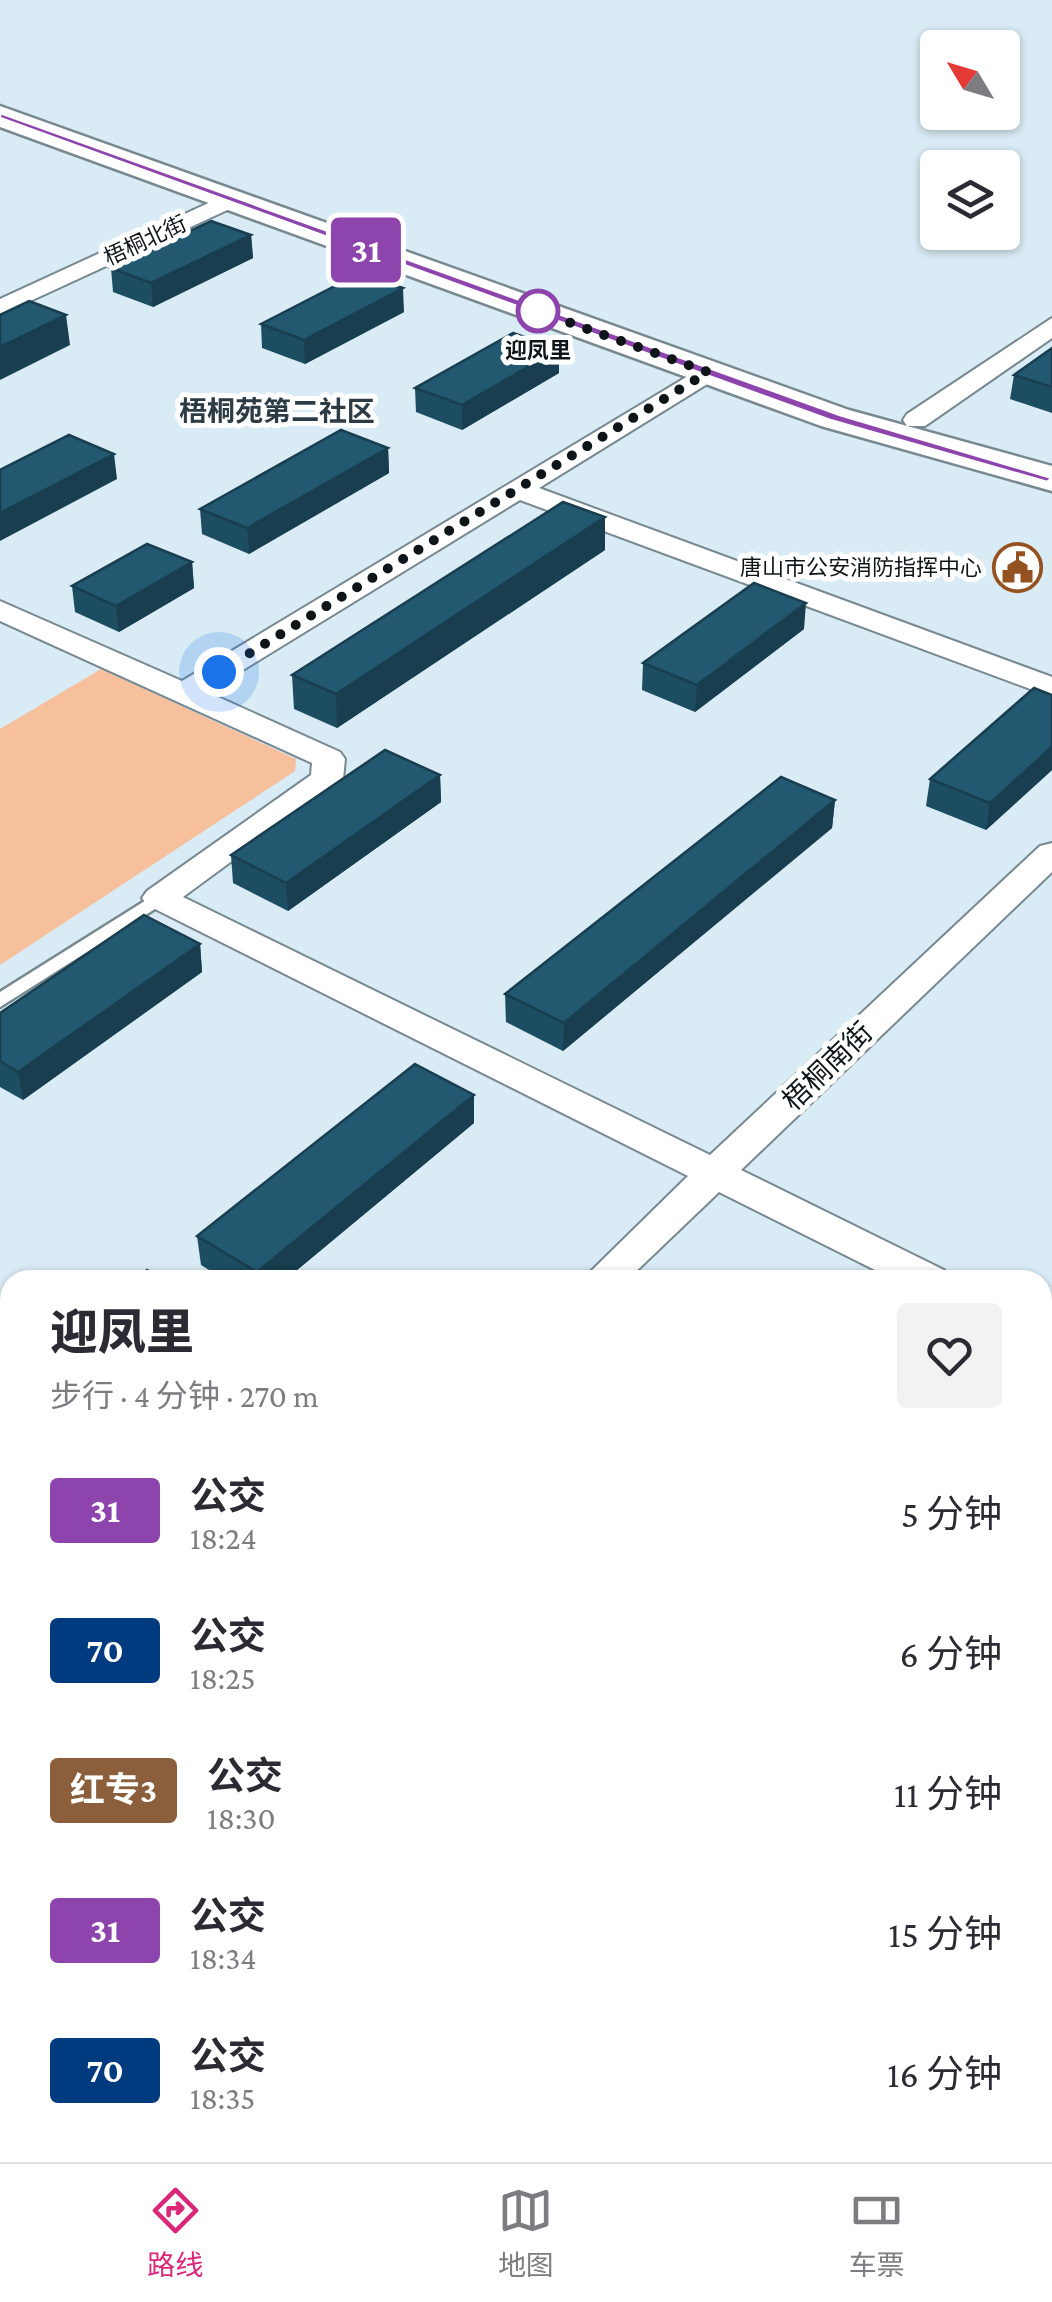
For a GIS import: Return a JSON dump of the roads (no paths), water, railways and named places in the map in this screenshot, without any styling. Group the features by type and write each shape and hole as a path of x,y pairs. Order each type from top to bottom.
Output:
{"main road":[{"path":"10,115 228,201 835,418 1052,478"},
{"path":"10,115 916,420 1052,456"}],"street":[{"name":"梧桐北街","path":"0,297 196,205 228,201"},
{"name":"梧桐北街","path":"0,308 228,201"},
{"path":"916,420 1052,326"},
{"path":"186,692 708,372"},
{"path":"517,489 1052,688"},
{"path":"0,610 329,759 327,779 159,898 910,1270"},
{"name":"梧桐南街","path":"635,1270 722,1177 1052,853"},
{"name":"梧桐南街","path":"614,1270 722,1177 1052,874"}],"lane":[{"path":"0,1001 159,898"}],"place":[{"name":"迎凤里","path":"538,311"},
{"name":"唐山市公安消防指挥中心","path":"1017,567"}],"district":[{"name":"梧桐苑第二社区","path":"277,411"}]}
